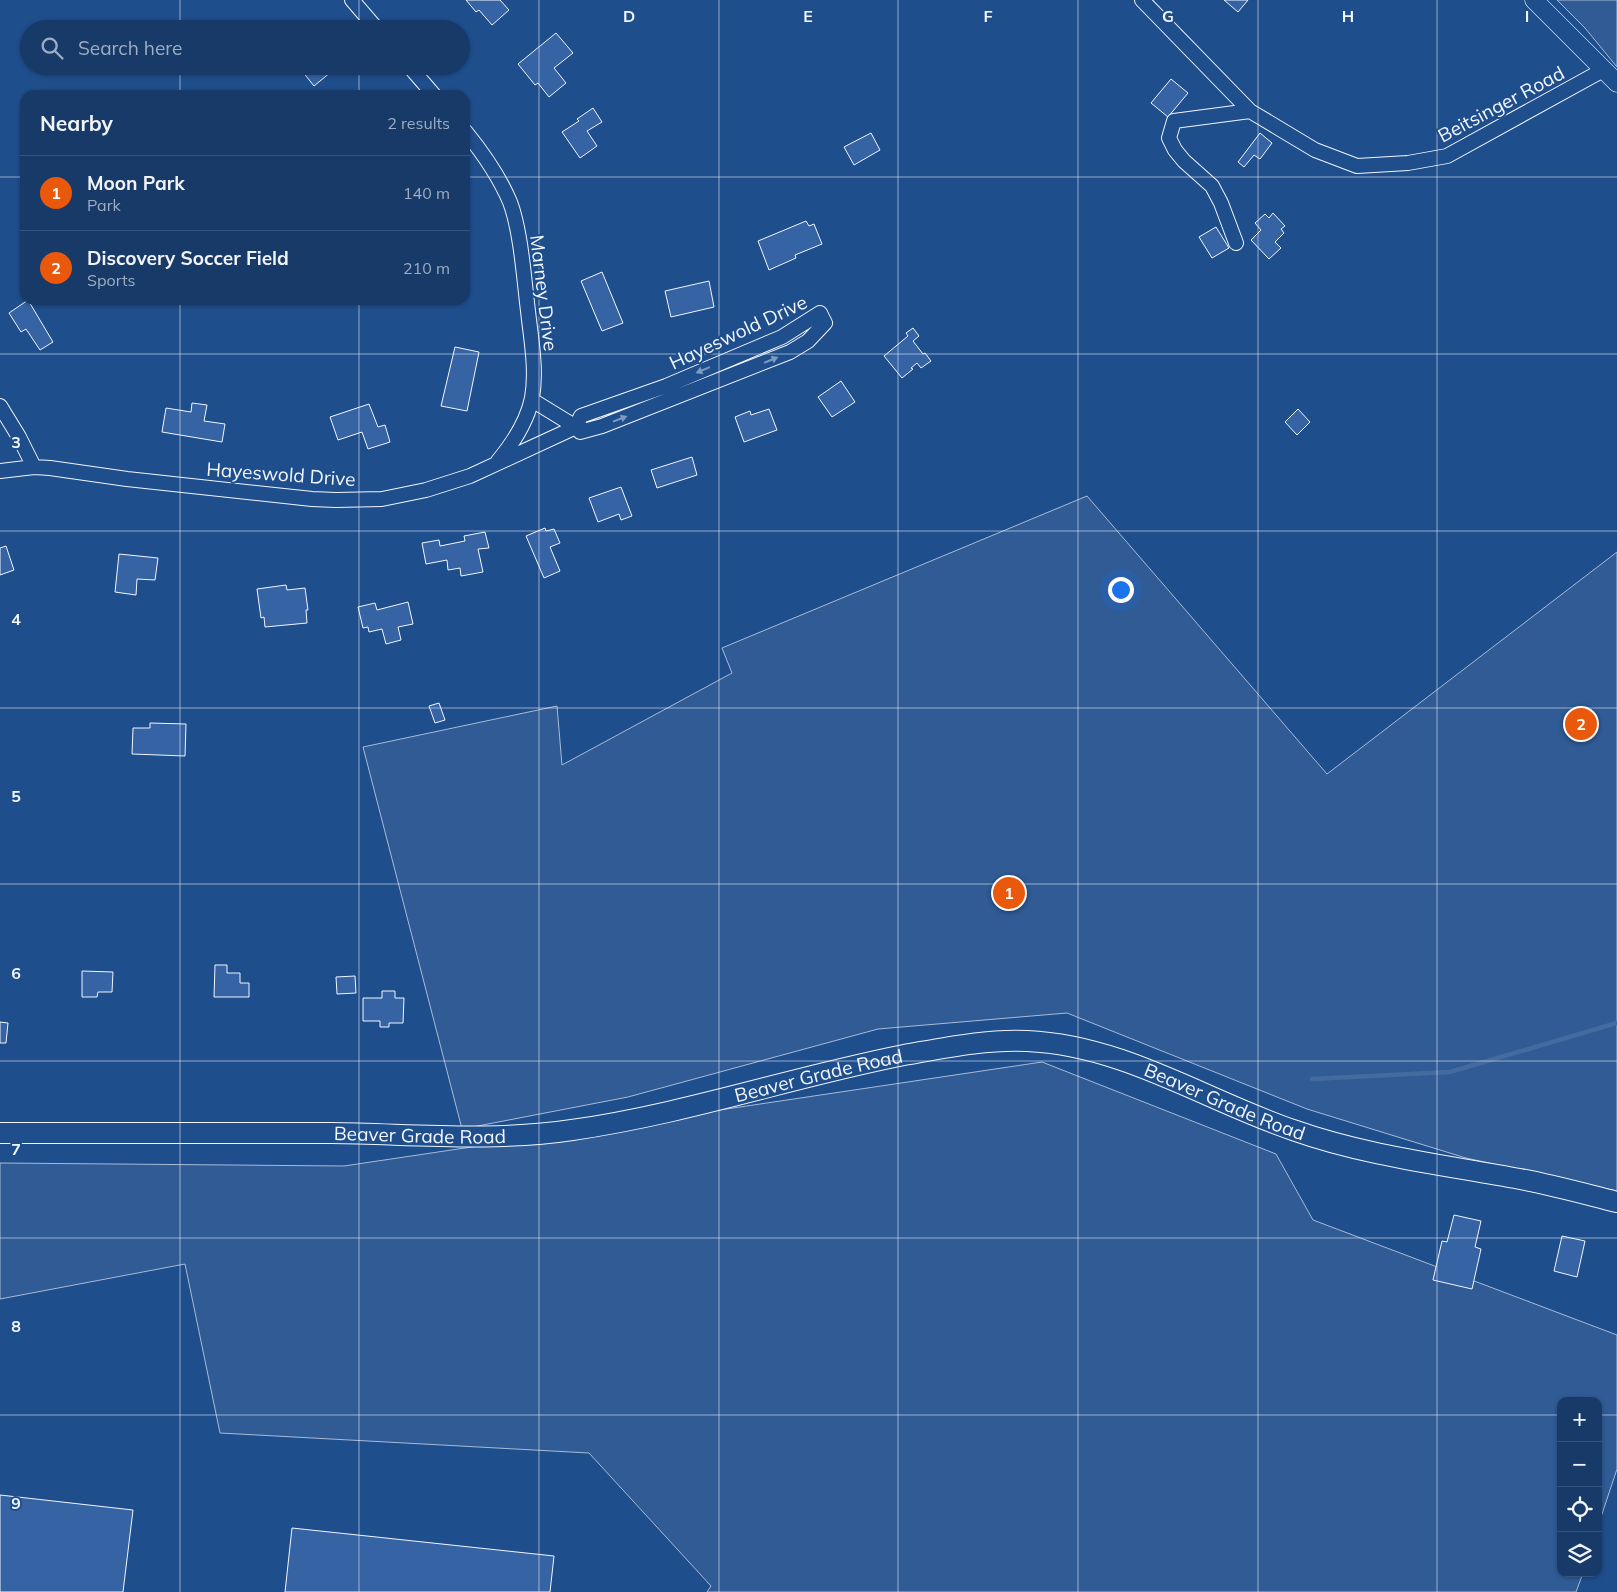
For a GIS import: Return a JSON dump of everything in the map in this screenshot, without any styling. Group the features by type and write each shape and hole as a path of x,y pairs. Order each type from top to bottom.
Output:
{"main road":[{"name":"Beaver Grade Road","path":"0,1133 267,1133 533,1136 662,1114 844,1068 922,1052 975,1044 1026,1041 1081,1049 1114,1057 1295,1131 1351,1146 1467,1170 1522,1179 1617,1202"}],"street":[{"path":"352,0 369,20"},
{"name":"Beitsinger Road","path":"1142,0 1250,111 1315,150 1357,166 1408,163 1447,156 1605,69"},
{"path":"1534,0 1617,83"},
{"path":"417,75 430,90"},
{"path":"1236,243 1221,203 1212,186 1184,161 1175,150 1169,138 1174,121 1250,111"},
{"name":"Marney Drive","path":"470,138 503,186 515,219 525,280 534,370 532,400 519,432 496,464"},
{"name":"Hayeswold Drive","path":"0,471 34,467 50,468 127,479 312,499 382,499 426,490 463,479 576,427 581,416 666,386 782,337 820,313 823,317 825,323 821,329 808,341 790,352 602,426 580,432 576,427"},
{"path":"532,400 576,427"},
{"path":"0,406 19,437 34,467"}],"shaded area":[{"path":"1557,0 1617,0 1617,67 1585,28"},
{"path":"1087,496 1327,774 1617,552 1617,1191 1466,1158 1307,1109 1067,1013 878,1029 628,1097 462,1129 363,747 557,706 562,765 732,673 722,648"},
{"path":"1042,1062 1276,1154 1313,1220 1617,1335 1617,1469 1602,1514 1602,1397 1557,1397 1557,1577 1582,1577 1576,1592 707,1592 711,1586 589,1453 220,1433 185,1264 0,1299 0,1163 344,1166"}],"building":[{"path":"466,0 500,0 509,10 492,25 479,10 476,12"},
{"path":"1224,0 1248,0 1238,12"},
{"path":"556,33 573,53 554,68 566,83 549,97 538,83 535,85 518,64"},
{"path":"305,75 327,75 314,86"},
{"path":"1171,79 1188,93 1168,117 1151,103"},
{"path":"593,108 602,122 587,131 597,146 580,158 562,132 579,121 577,119"},
{"path":"871,133 880,150 854,165 844,147"},
{"path":"1260,133 1272,143 1260,159 1254,155 1244,167 1238,162"},
{"path":"1273,213 1285,226 1281,229 1284,233 1275,242 1281,248 1269,259 1251,240 1261,230 1255,223 1265,214 1269,218"},
{"path":"806,221 809,226 814,224 822,244 795,255 796,258 769,270 758,241"},
{"path":"1216,227 1229,248 1212,258 1199,237"},
{"path":"602,272 623,323 602,331 581,281"},
{"path":"709,281 714,307 671,317 665,291"},
{"path":"21,305 31,305 53,342 40,350 26,329 21,332 9,313"},
{"path":"913,328 919,336 913,341 931,361 921,368 917,363 902,378 884,356 908,336 906,333"},
{"path":"455,347 479,352 467,411 441,406"},
{"path":"841,381 855,402 832,417 818,397"},
{"path":"192,403 207,405 204,421 225,424 222,442 162,432 166,408 191,412"},
{"path":"369,404 378,427 385,425 390,442 368,449 362,432 338,440 330,417"},
{"path":"769,409 777,430 744,442 735,417 750,411 751,415"},
{"path":"1298,409 1310,422 1297,435 1285,422"},
{"path":"692,457 697,475 657,488 651,470"},
{"path":"621,487 632,516 621,520 619,514 598,522 589,498"},
{"path":"545,528 546,531 554,529 560,543 550,547 560,571 544,578 526,536"},
{"path":"485,532 489,548 478,549 483,572 461,576 460,568 448,570 447,560 426,564 422,543 439,540 440,546 465,541 464,536"},
{"path":"6,546 14,570 0,575 0,548"},
{"path":"119,554 158,558 155,580 137,579 136,595 115,592"},
{"path":"286,585 287,590 305,588 308,610 306,610 307,623 265,627 264,617 261,618 257,589"},
{"path":"408,602 413,624 398,627 401,640 386,644 382,629 369,632 368,627 363,628 358,607 375,603 377,610"},
{"path":"439,703 445,720 435,723 429,706"},
{"path":"150,723 186,724 185,756 132,754 133,728 150,728"},
{"path":"215,965 227,965 227,973 240,973 240,983 249,983 249,997 214,997"},
{"path":"82,971 113,972 112,992 98,992 97,997 82,997"},
{"path":"355,976 356,993 337,994 336,977"},
{"path":"382,991 395,991 395,998 404,998 403,1023 389,1023 389,1027 380,1027 380,1021 363,1021 363,998 382,998"},
{"path":"0,1022 8,1023 6,1043 0,1043"},
{"path":"1454,1215 1481,1221 1475,1247 1481,1249 1472,1289 1433,1280 1442,1241 1447,1242"},
{"path":"1562,1236 1585,1241 1577,1277 1554,1271"},
{"path":"0,1495 133,1510 123,1592 0,1592"},
{"path":"292,1528 554,1556 550,1592 285,1592"}],"waterway":[{"path":"1312,1079 1450,1072 1617,1023"}],"place":[{"name":"Discovery Soccer Field","path":"1581,724"},
{"name":"Moon Park","path":"1009,893"}]}
